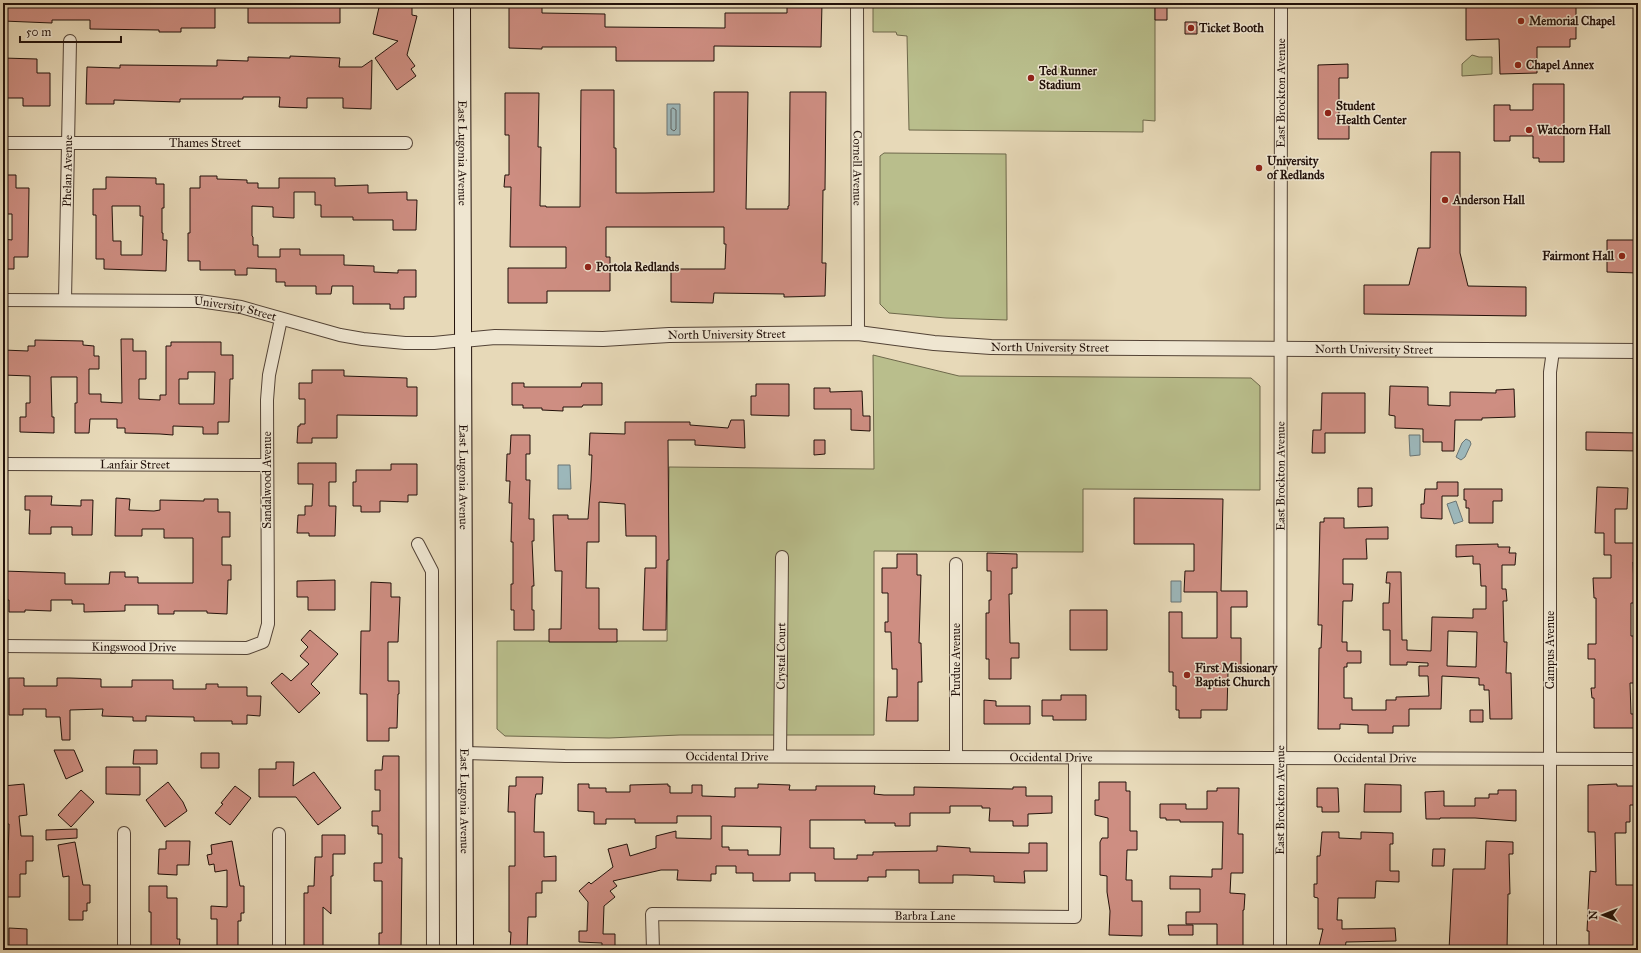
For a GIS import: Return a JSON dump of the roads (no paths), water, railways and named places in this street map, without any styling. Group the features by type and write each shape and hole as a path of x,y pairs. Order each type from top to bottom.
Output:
{"main road":[{"name":"East Lugonia Avenue","path":"462,3 465,950"}],"street":[{"name":"Cornell Avenue","path":"857,3 858,333"},
{"name":"East Brockton Avenue","path":"1280,950 1281,3"},
{"name":"Phelan Avenue","path":"65,300 70,41"},
{"name":"Thames Street","path":"3,143 406,143"},
{"name":"University Street","path":"3,300 199,302 241,307 340,335 363,339 406,343 434,343 463,340"},
{"name":"Sandalwood Avenue","path":"264,642 268,624 267,400 269,374 281,319"},
{"name":"North University Street","path":"463,340 495,337 603,339 669,335 858,333 961,346 1638,351"},
{"name":"Campus Avenue","path":"1550,950 1550,387 1553,351"},
{"name":"Lanfair Street","path":"3,464 267,465"},
{"path":"418,544 432,571 433,950"},
{"name":"Crystal Court","path":"780,756 782,556"},
{"name":"Purdue Avenue","path":"956,564 956,756"},
{"name":"Kingswood Drive","path":"3,646 247,648 264,642"},
{"name":"Occidental Drive","path":"465,753 565,756 1638,759"},
{"name":"Barbra Lane","path":"653,950 652,914 1075,916 1075,758"},
{"path":"124,833 124,950"},
{"path":"279,834 279,950"}],"water":[{"path":"667,104 680,104 680,135 667,135"},
{"path":"1409,435 1420,435 1420,455 1410,456"},
{"path":"1466,439 1470,441 1471,444 1465,457 1461,460 1456,457 1462,443"},
{"path":"558,465 570,465 571,489 558,489"},
{"path":"1456,501 1463,521 1454,524 1447,504"},
{"path":"1171,581 1181,581 1181,602 1171,602"}],"place":[{"name":"Memorial Chapel","path":"1521,21"},
{"name":"Ticket Booth","path":"1191,28"},
{"name":"Chapel Annex","path":"1518,65"},
{"name":"Ted Runner Stadium","path":"1031,78"},
{"name":"Student Health Center","path":"1328,113"},
{"name":"Watchorn Hall","path":"1529,130"},
{"name":"University of Redlands","path":"1259,168"},
{"name":"Anderson Hall","path":"1445,200"},
{"name":"Fairmont Hall","path":"1622,256"},
{"name":"Portola Redlands","path":"588,267"},
{"name":"First Missionary Baptist Church","path":"1187,675"}]}
